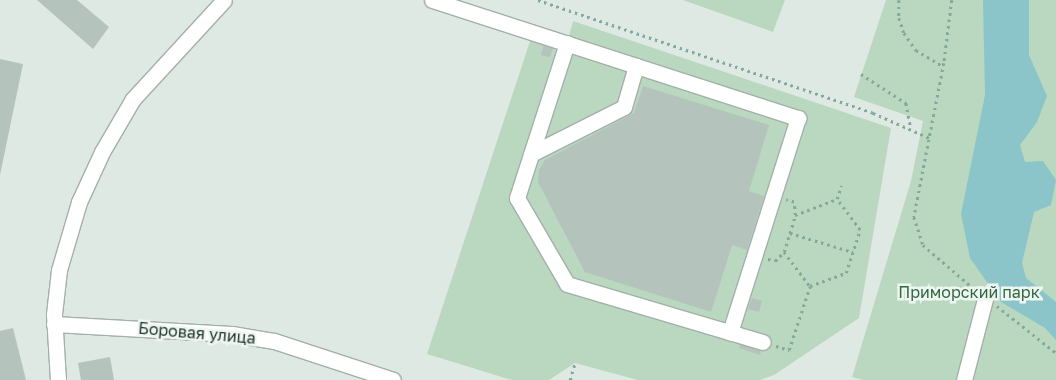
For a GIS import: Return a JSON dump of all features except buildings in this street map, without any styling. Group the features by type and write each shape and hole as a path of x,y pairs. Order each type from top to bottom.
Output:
{"street":[{"path":"58,380 54,324 59,270 79,202 102,152 144,85 224,0"},
{"path":"432,0 798,118 730,332"},
{"path":"567,43 516,198 567,284 763,342"},
{"path":"531,154 624,107 636,66"},
{"path":"964,380 985,296"},
{"name":"Боровая улица","path":"54,324 232,334 274,341 393,380"}],"path":[{"path":"538,0 873,112 931,139"},
{"path":"899,0 899,18 904,33 916,50 943,66"},
{"path":"952,0 931,139 914,217 923,245 1056,353"},
{"path":"861,74 906,103 911,129"},
{"path":"837,199 841,186"},
{"path":"796,215 837,199"},
{"path":"810,286 846,273 860,230 837,199"},
{"path":"775,261 784,252 796,215 794,202"},
{"path":"790,232 853,252"},
{"path":"784,252 810,286"},
{"path":"763,342 789,350 810,286"},
{"path":"570,380 575,363"}],"green space":[{"path":"683,0 785,0 773,32"},
{"name":"Приморский парк","path":"886,0 1056,0 1056,380 863,380 852,377 911,181 923,121 854,97"},
{"path":"573,21 891,128 859,318 774,375 760,380 638,380 575,363 549,380 512,380 427,354 533,32 567,43"}],"water":[{"path":"983,0 1029,0 1029,55 1047,96 1037,122 1020,145 1025,162 1043,161 1056,180 1051,205 1034,212 1022,263 1026,278 1056,302 1056,340 1045,328 1001,302 970,258 961,214 985,95"}]}
